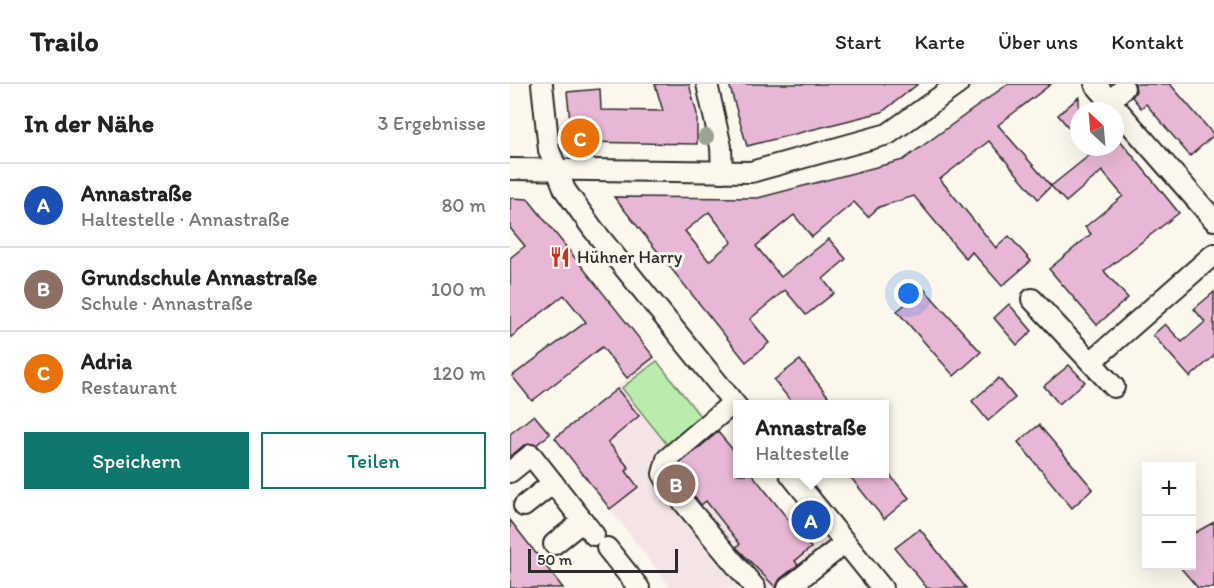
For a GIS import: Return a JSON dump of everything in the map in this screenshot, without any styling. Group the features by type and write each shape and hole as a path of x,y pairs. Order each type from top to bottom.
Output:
{"street":[{"path":"542,84 545,130 555,169 582,215 733,404"},
{"path":"707,84 721,147 722,172"},
{"path":"510,169 751,172 888,134 958,84"},
{"path":"1095,84 1117,94 1214,220"},
{"path":"1090,362 1214,254"},
{"path":"1032,299 1114,387"},
{"path":"733,408 667,459 663,471 670,486 755,588"},
{"path":"510,471 531,455 639,588"},
{"path":"793,478 882,588"},
{"path":"524,506 554,483"},
{"path":"554,544 595,535"},
{"path":"788,588 845,543"}],"shaded area":[{"path":"654,357 733,451 733,478 755,478 828,567 803,588 671,588 555,438"}],"green space":[{"path":"657,361 703,420 669,447 622,388"}],"building":[{"path":"655,84 689,84 697,114 697,144 579,142 572,138 567,92 600,89 601,110 663,111"},
{"path":"729,84 918,84 882,112 747,146"},
{"path":"1008,84 1051,84 998,125 1051,186 1038,199 989,141 940,179 996,248 1009,236 1031,261 1002,286 972,252 966,259 914,196 879,207 868,217 854,202 812,237 794,215 756,246 781,277 829,239 846,259 823,279 834,293 806,315 785,290 750,319 769,343 746,362 614,197 758,198 903,160","holes":["709,212 732,242 709,261 685,231"]},
{"path":"1135,84 1170,84 1214,135 1190,156 1146,104 1141,108 1132,97 1136,91"},
{"path":"1070,105 1070,129 1058,115"},
{"path":"1124,145 1179,213 1104,271 1128,298 1097,325 1049,269 1091,234 1085,227 1123,196 1102,171 1066,202 1051,186 1088,156 1124,156"},
{"path":"510,198 528,199 654,357 627,378 602,347 532,401 512,376 586,322 564,295 510,338 510,258 525,246 510,228"},
{"path":"924,289 981,352 954,376 897,311"},
{"path":"1214,292 1214,356 1190,377 1153,335 1165,324 1182,342 1205,322 1194,309"},
{"path":"1009,304 1032,331 1017,345 994,318"},
{"path":"800,360 831,400 790,400 774,380"},
{"path":"1069,365 1085,382 1059,404 1044,386"},
{"path":"999,378 1015,398 988,421 972,401"},
{"path":"617,389 639,416 608,442 629,468 626,471 638,487 610,509 555,438"},
{"path":"534,415 550,434 536,445 524,445 510,457 510,434"},
{"path":"1039,425 1093,489 1072,508 1018,442"},
{"path":"718,432 733,450 733,478 755,478 811,548 795,561 798,565 780,579 776,588 736,547 740,544 706,501 701,505 690,491 695,487 678,465"},
{"path":"889,474 909,498 884,519 851,478 889,478"},
{"path":"510,520 563,588 510,588"},
{"path":"1214,522 1214,588 1198,588 1182,570 1196,570 1196,532"},
{"path":"920,529 966,588 927,588 895,548"}],"place":[{"name":"Adria","path":"580,138"},
{"name":"Hühner Harry","path":"560,257"},
{"name":"Grundschule Annastraße","path":"676,484"},
{"name":"Annastraße","path":"811,520"}]}
